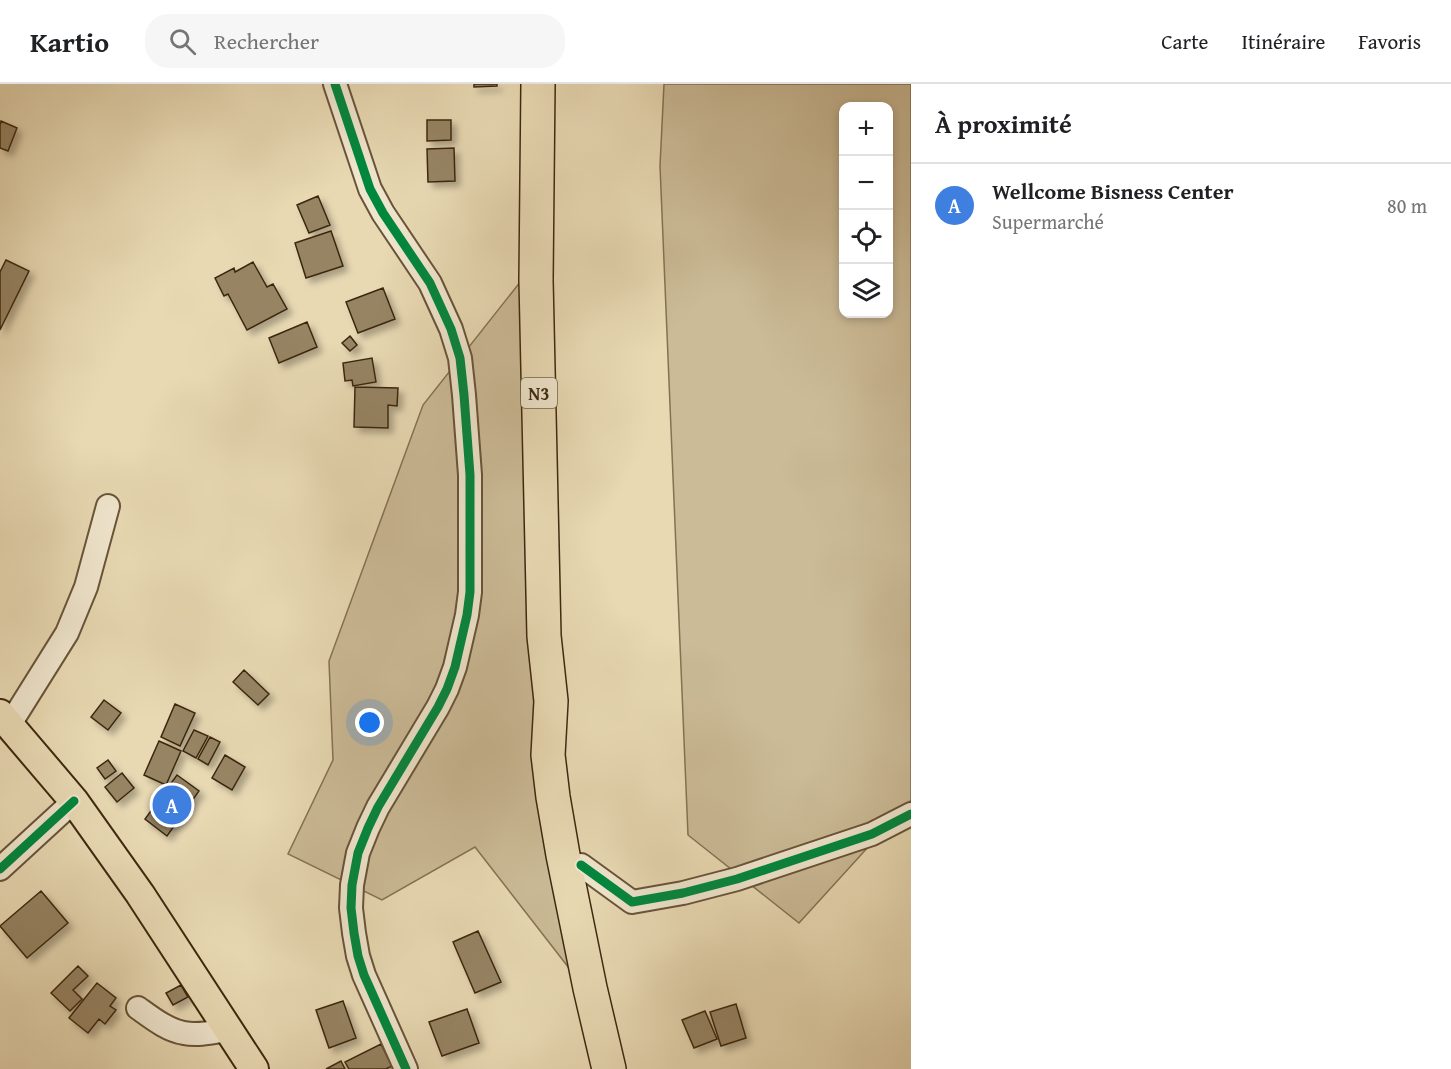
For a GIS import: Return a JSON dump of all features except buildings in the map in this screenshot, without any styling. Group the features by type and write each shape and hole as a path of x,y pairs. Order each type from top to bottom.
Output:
{"highway":[{"name":"N3","path":"538,84 536,279 544,624 551,701 548,754 562,855 609,1069"},
{"name":"N3","path":"551,701 564,753 581,865 605,983 626,1069"}],"main road":[{"path":"5,719 74,801 140,894 254,1069"}],"street":[{"path":"335,84 370,189 383,213 430,283 451,329 460,358 470,475 470,592 468,615 455,668 438,707 378,807 368,828 358,853 352,885 351,908 358,956 364,975 406,1069"},
{"path":"5,719 67,633 86,587 108,506"},
{"path":"0,869 74,801"},
{"path":"581,865 632,903 737,879 872,834 911,814"},
{"path":"138,1008 160,1024 184,1033 202,1034 227,1030"}],"shaded area":[{"path":"664,84 911,84 911,800 799,923 688,835 660,166"},
{"path":"536,262 566,856 586,990 475,847 382,900 288,854 333,760 329,661 423,405"}],"cycle path":[{"path":"335,84 370,189 383,213 430,283 451,329 460,358 470,475 470,592 455,667 438,707 378,807 368,828 358,853 352,885 351,908 358,956 364,975 406,1069"},
{"path":"0,869 74,801"},
{"path":"581,865 632,902 683,893 737,879 872,834 911,814"}],"place":[{"name":"Wellcome Bisness Center","path":"172,805"}]}
